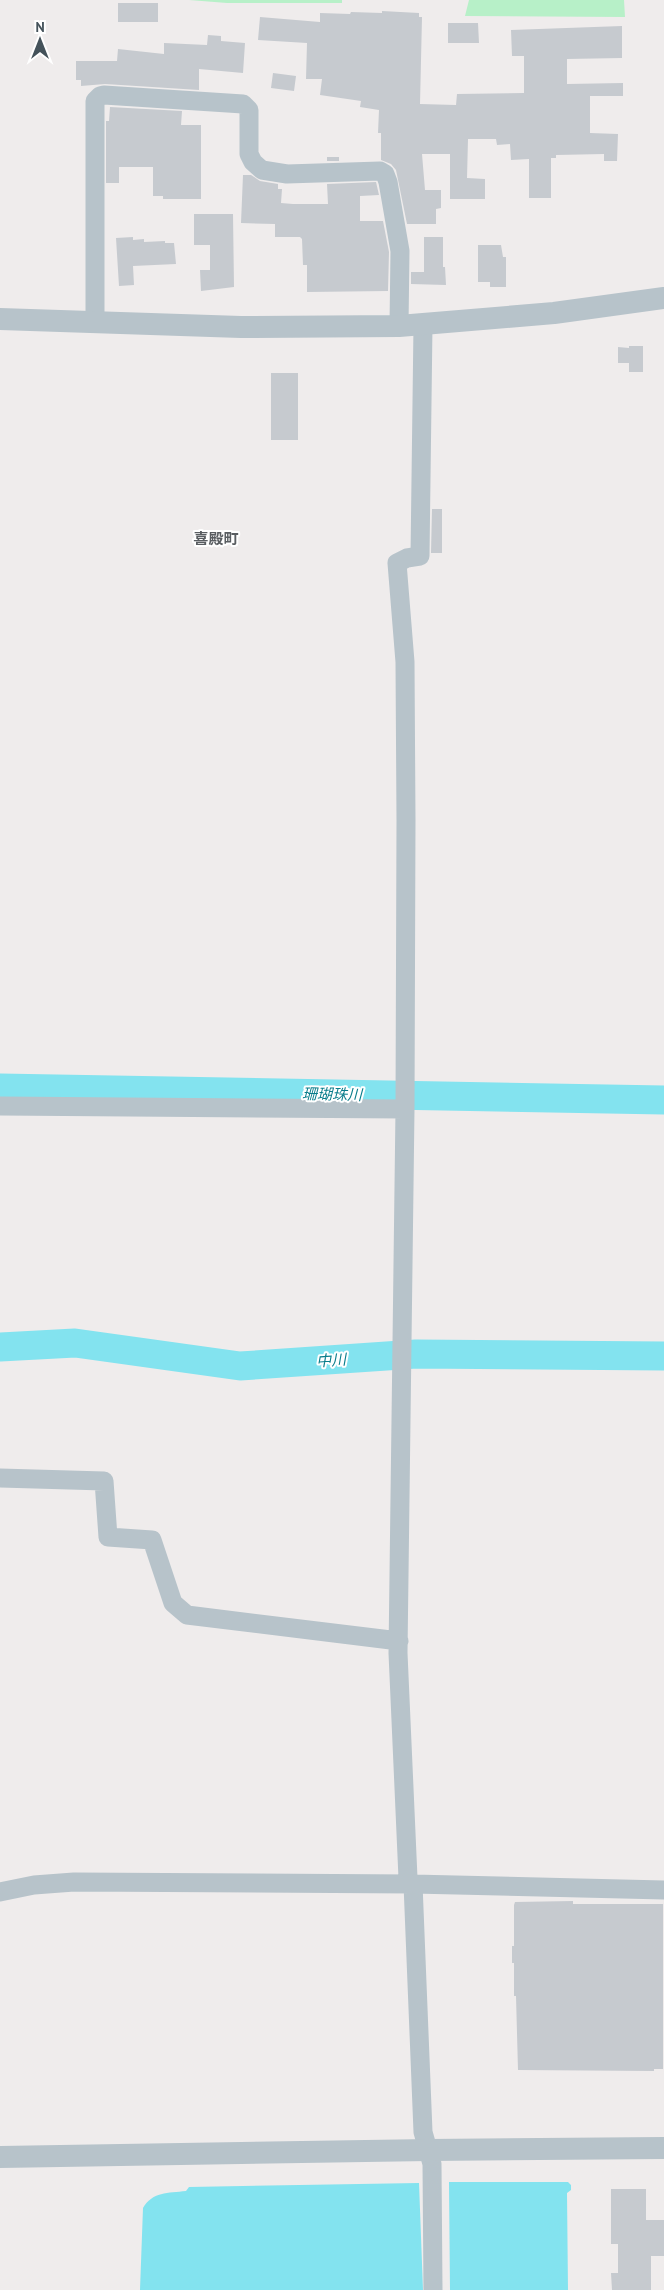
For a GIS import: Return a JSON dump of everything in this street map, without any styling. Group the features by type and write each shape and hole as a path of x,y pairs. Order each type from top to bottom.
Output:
{"street":[{"path":"95,321 96,101 104,94 243,104 249,110 249,154 253,162 262,170 287,174 380,171 385,174 400,251 399,326"},
{"path":"0,318 240,327 399,326 554,313 664,298"},
{"path":"423,325 420,556 396,562 404,662 406,1082 398,1653 408,1878 413,1884 423,2132 432,2164 433,2290"},
{"path":"0,1106 405,1107"},
{"path":"0,1478 104,1481 108,1538 152,1540 173,1603 187,1616 399,1641"},
{"path":"0,1892 34,1884 74,1882 413,1884 664,1890"},
{"path":"0,2157 664,2148"}],"green space":[{"path":"189,0 342,0 342,3 227,3"},
{"path":"469,0 624,0 625,17 465,16"}],"water":[{"path":"449,2182 568,2182 571,2185 571,2190 567,2193 568,2290 450,2290"},
{"path":"419,2183 423,2290 140,2290 143,2208 156,2196 186,2191 189,2187"}],"building":[{"path":"118,3 158,3 158,22 118,22"},
{"path":"382,11 419,13 419,17 422,17 420,104 456,105 457,94 524,93 524,56 512,56 511,30 622,26 622,58 567,59 567,84 623,83 623,96 590,96 590,133 618,134 617,161 604,161 604,154 556,155 556,158 551,158 551,198 529,198 529,159 511,160 510,144 497,145 496,139 468,139 467,178 485,179 485,199 450,199 450,154 422,154 425,190 441,190 441,208 436,209 436,224 407,224 396,170 391,164 381,160 381,133 378,133 379,110 360,107 361,101 320,95 322,79 306,79 307,43 258,40 260,17 320,22 320,13 382,13"},
{"path":"448,23 478,23 479,43 448,43"},
{"path":"208,35 221,36 221,41 245,43 243,73 199,69 199,90 105,84 81,86 81,80 76,80 76,61 117,61 118,49 164,54 164,43 207,45"},
{"path":"273,73 296,76 294,91 271,88"},
{"path":"110,107 182,111 181,125 201,125 201,199 163,199 163,196 153,196 153,167 119,167 119,183 106,183 106,121 109,121"},
{"path":"327,157 339,157 339,161 327,161"},
{"path":"243,175 251,175 260,181 278,184 278,189 282,189 281,203 293,204 328,204 327,184 376,182 379,195 360,196 360,221 383,221 389,252 388,291 307,292 307,265 303,265 302,239 300,237 275,237 275,224 241,223"},
{"path":"194,214 233,214 234,287 201,291 200,270 210,270 210,245 194,245"},
{"path":"133,237 133,240 144,239 144,242 165,241 165,243 174,243 176,264 133,266 134,285 119,286 116,238"},
{"path":"424,237 443,237 443,267 445,267 446,285 411,284 411,272 424,272"},
{"path":"478,245 501,245 503,257 506,257 506,287 490,287 490,282 478,282"},
{"path":"629,346 643,346 643,372 629,372 629,363 618,363 618,347 629,348"},
{"path":"271,373 298,373 298,440 271,440"},
{"path":"432,509 442,509 442,553 431,553"},
{"path":"573,1901 573,1904 663,1904 663,2069 654,2069 654,2071 518,2070 516,1996 514,1996 514,1963 512,1963 514,1905 515,1902"},
{"path":"611,2189 646,2189 646,2220 664,2220 664,2256 651,2256 651,2290 612,2290 611,2273 618,2273 618,2244 611,2244"}],"waterway":[{"name":"珊瑚珠川","path":"0,1088 664,1100"},
{"name":"中川","path":"0,1347 75,1343 240,1366 416,1354 664,1356"}],"district":[{"name":"喜殿町","path":"216,538"}]}
